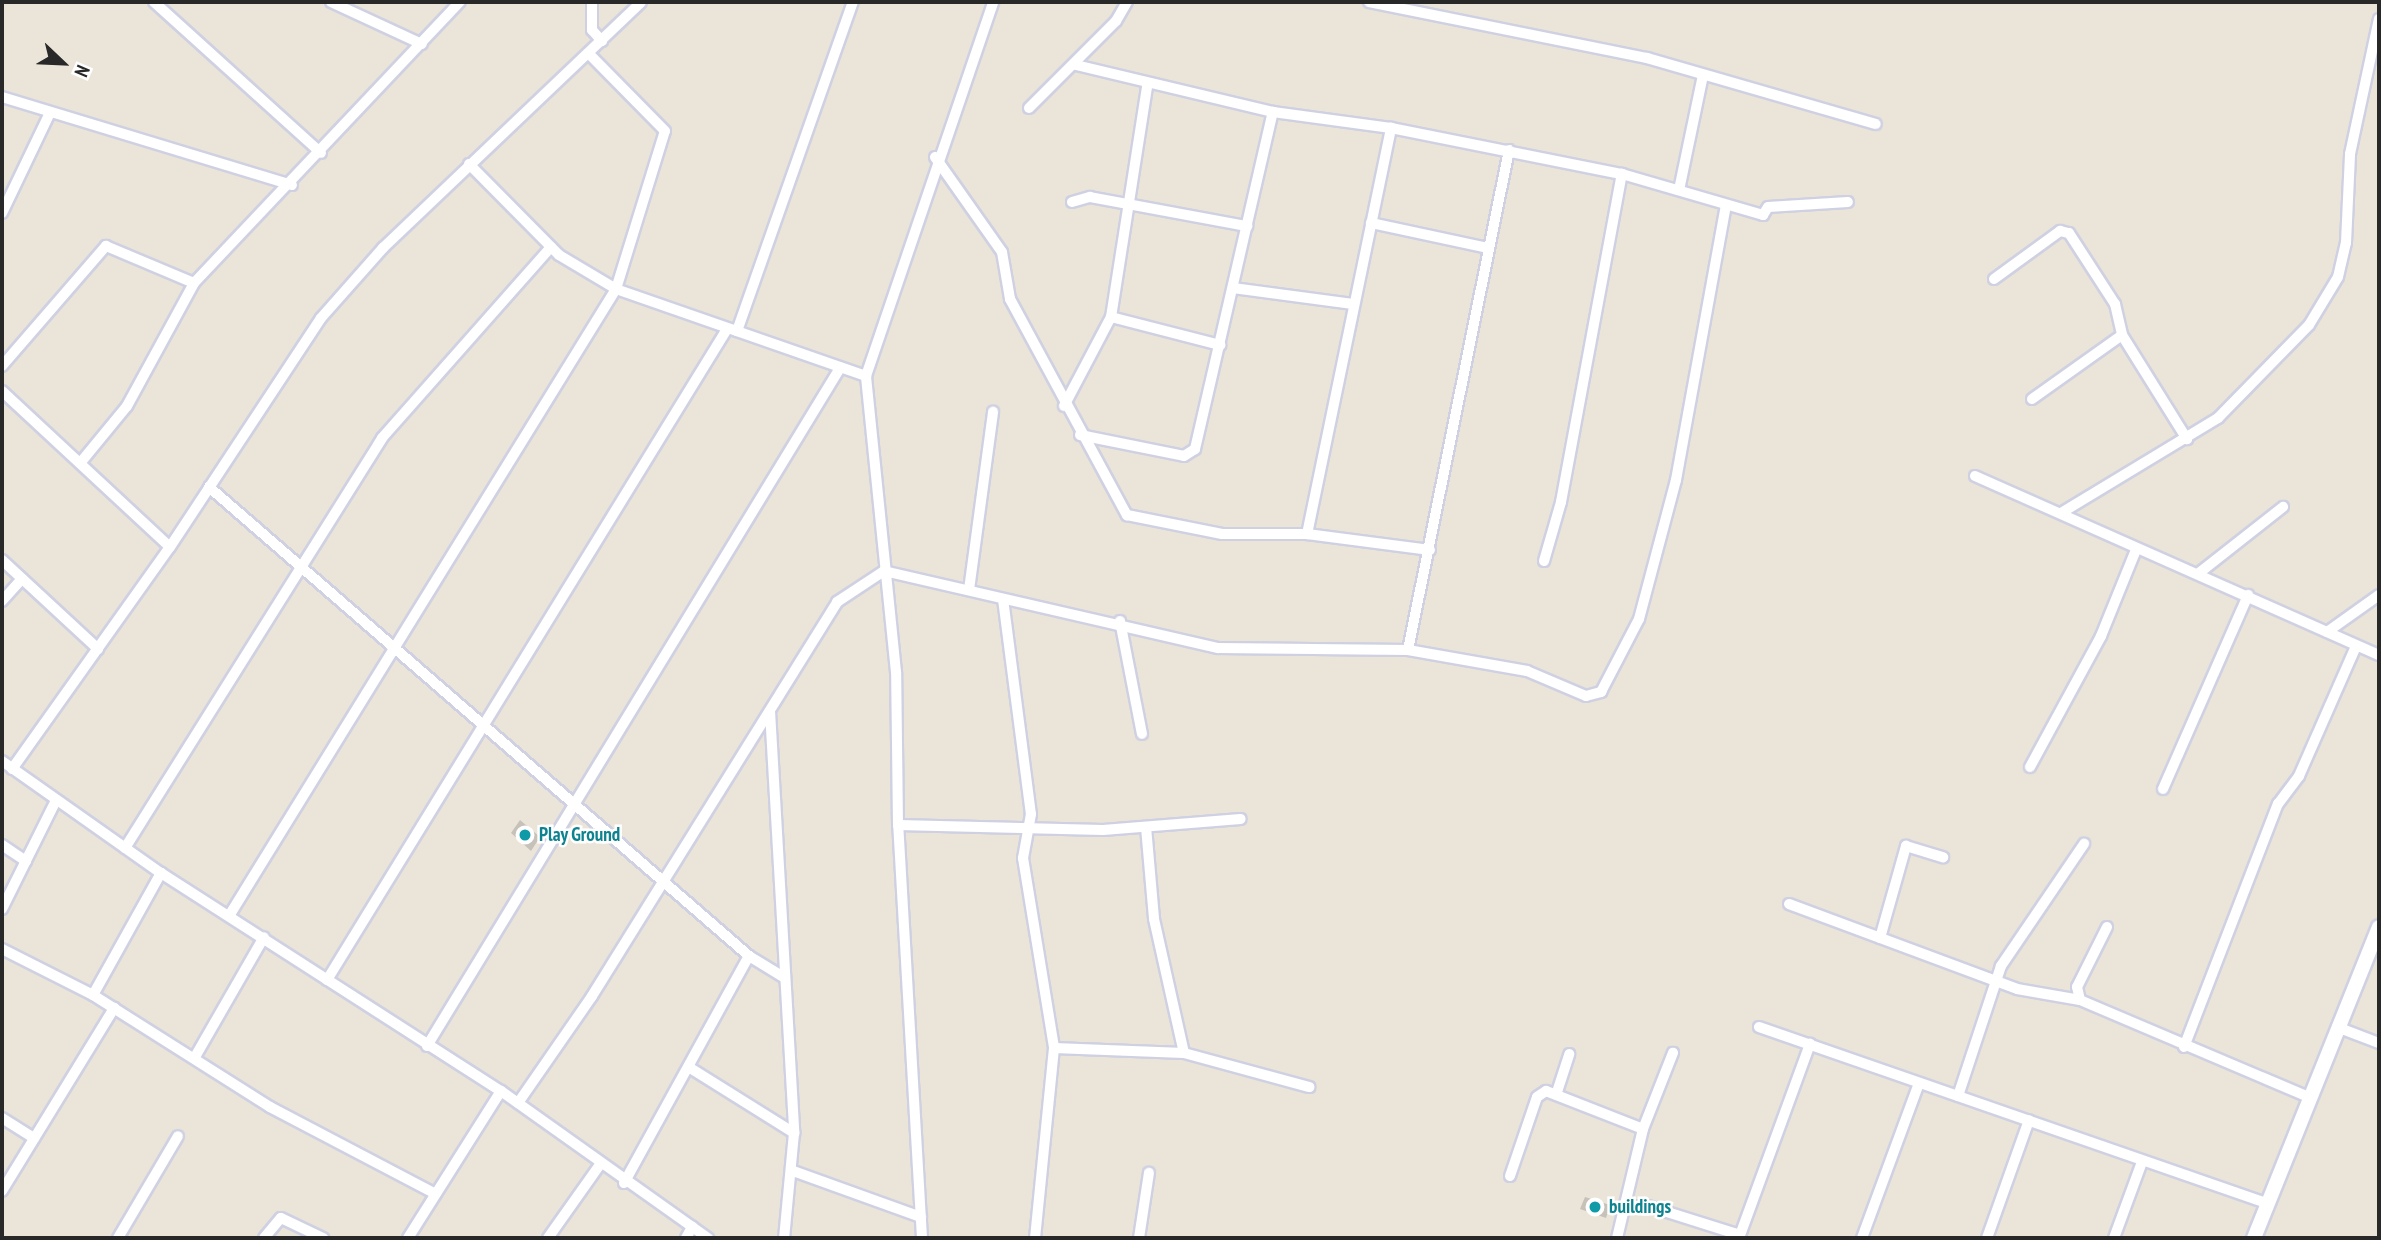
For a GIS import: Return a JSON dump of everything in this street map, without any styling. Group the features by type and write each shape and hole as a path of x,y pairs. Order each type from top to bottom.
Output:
{"street":[{"path":"154,2 321,153"},
{"path":"331,2 422,44"},
{"path":"81,462 127,406 194,283 292,185 460,2"},
{"path":"592,2 592,30 602,41"},
{"path":"12,769 170,547 321,318 469,164 589,54 640,2"},
{"path":"327,980 732,330 853,2"},
{"path":"922,1238 898,825 896,671 866,376 935,157 993,2"},
{"path":"1029,108 1076,65 1127,2"},
{"path":"1369,2 1703,75 1876,124"},
{"path":"2061,513 2187,439 2272,370 2338,277 2350,154 2362,124 2379,19"},
{"path":"229,916 393,645 616,289 665,131 589,54"},
{"path":"1076,65 1147,87 1273,113 1391,128 1622,174 1763,215 1768,207 1848,202"},
{"path":"1679,190 1703,75"},
{"path":"1064,406 1111,317 1147,87"},
{"path":"2,97 49,115 75,115 292,185"},
{"path":"1080,435 1190,455 1220,345 1273,113"},
{"path":"2,213 49,115"},
{"path":"1307,534 1391,128"},
{"path":"1408,650 1509,150"},
{"path":"935,157 1002,252 1010,299 1080,435 1132,518 1222,534 1307,534 1430,550"},
{"path":"469,164 551,247 616,289 866,376"},
{"path":"1544,561 1561,502 1622,174"},
{"path":"1072,202 1090,197 1247,226"},
{"path":"518,1103 837,602 884,571 1003,599 1120,621 1233,651 1408,650 1527,671 1586,696 1606,686 1639,619 1676,480 1726,206"},
{"path":"1371,223 1488,248"},
{"path":"1993,279 2060,231 2069,233 2115,304 2122,335 2187,439"},
{"path":"2,366 106,246 194,283"},
{"path":"125,848 406,406 551,247"},
{"path":"1233,288 1353,304"},
{"path":"1111,317 1220,345"},
{"path":"2032,399 2122,335"},
{"path":"427,1046 840,368"},
{"path":"2,391 170,547"},
{"path":"969,590 993,412"},
{"path":"1975,476 2061,513 2136,550 2199,573 2379,655"},
{"path":"209,487 575,800 661,880 749,956 785,978"},
{"path":"2199,573 2283,507"},
{"path":"2030,767 2101,636 2136,550"},
{"path":"2,560 98,649"},
{"path":"2,601 22,579"},
{"path":"2327,632 2379,594"},
{"path":"2163,789 2248,595"},
{"path":"1003,599 1031,814 1023,858 1054,1048 1035,1238"},
{"path":"1120,621 1142,734"},
{"path":"2184,1047 2278,804 2299,776 2356,646"},
{"path":"770,711 794,1133 793,1171 784,1238"},
{"path":"2,761 55,802 161,873 501,1091 599,1166 708,1238"},
{"path":"2,909 55,802"},
{"path":"898,825 1027,831 1146,827 1241,820"},
{"path":"1146,827 1154,919 1184,1053"},
{"path":"1958,1096 1996,980 2084,844"},
{"path":"2,845 26,861"},
{"path":"1880,938 1906,846 1943,858"},
{"path":"93,995 161,873"},
{"path":"1789,904 1996,980 2080,1000 2184,1047 2308,1097"},
{"path":"2080,1000 2077,987 2107,927"},
{"path":"2254,1238 2308,1097 2379,927"},
{"path":"195,1057 264,937"},
{"path":"2,949 93,995 195,1057 270,1107 436,1194"},
{"path":"624,1183 690,1068 749,956"},
{"path":"2,1191 114,1008"},
{"path":"1759,1027 2266,1203"},
{"path":"2337,1027 2379,1043"},
{"path":"1628,1206 1648,1206 1739,1237 1810,1044"},
{"path":"1054,1048 1184,1053 1309,1087"},
{"path":"1617,1238 1633,1188 1643,1129 1673,1053"},
{"path":"1557,1092 1569,1054"},
{"path":"690,1068 794,1133"},
{"path":"1862,1238 1919,1083"},
{"path":"408,1238 501,1091"},
{"path":"1510,1176 1537,1097 1557,1092 1643,1129"},
{"path":"2,1118 34,1138"},
{"path":"1987,1238 2029,1120"},
{"path":"118,1238 178,1136"},
{"path":"2114,1238 2142,1162"},
{"path":"548,1238 599,1166"},
{"path":"793,1171 921,1217"},
{"path":"1139,1238 1149,1173"},
{"path":"1633,1188 1648,1206"},
{"path":"264,1238 281,1218 323,1238"},
{"path":"686,1238 692,1227"}],"building":[{"name":"Play Ground","path":"520,820 540,837 531,851 511,833"},
{"name":"buildings","path":"1585,1197 1610,1205 1606,1218 1580,1209"}],"place":[{"name":"Play Ground","path":"525,835"},
{"name":"buildings","path":"1595,1207"}]}
